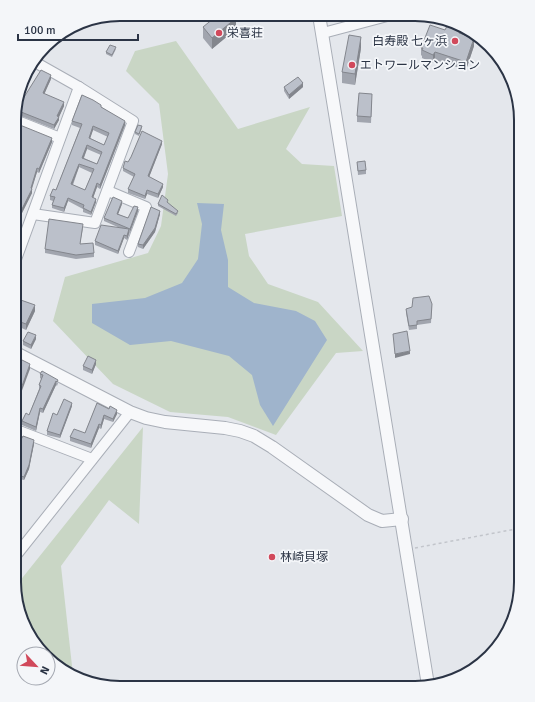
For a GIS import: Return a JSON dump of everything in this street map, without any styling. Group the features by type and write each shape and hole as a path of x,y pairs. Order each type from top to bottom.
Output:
{"street":[{"path":"320,21 427,680"},
{"path":"323,33 368,21"},
{"path":"33,214 95,223 133,121 79,87 38,64"},
{"path":"21,246 79,87"},
{"path":"21,122 60,138"},
{"path":"108,191 146,207 129,252"},
{"path":"21,356 130,412 146,418 165,422 225,428 254,436 272,446 368,515 382,521 402,519"},
{"path":"21,549 130,412"},
{"path":"21,432 92,459"}],"path":[{"path":"407,549 514,529"}],"green space":[{"path":"176,41 238,129 310,107 286,149 302,164 334,166 342,216 245,234 249,256 268,284 318,302 363,351 336,353 276,435 228,417 170,412 113,384 53,321 65,277 148,253 161,226 168,174 159,104 126,71 135,51"},
{"path":"143,427 139,524 109,500 61,566 72,669 56,657 56,646 45,646 31,626 23,602 21,580"}],"water":[{"path":"197,203 224,204 221,230 228,260 228,287 254,303 296,311 315,321 327,340 273,426 260,405 252,375 229,356 171,341 130,345 92,323 92,304 145,298 182,283 198,259 202,224"}],"building":[{"path":"210,21 232,21 212,38 203,27"},
{"path":"430,25 445,30 447,26 473,40 466,62 435,52 433,55 422,50 423,48 421,48"},
{"name":"エトワールマンション","path":"349,35 361,37 355,74 342,72"},
{"path":"110,45 116,47 112,55 106,52"},
{"path":"41,70 51,75 43,93 64,102 57,116 59,117 54,125 22,112 23,98"},
{"path":"298,77 303,83 289,95 284,87"},
{"path":"359,93 372,94 371,117 357,116"},
{"path":"82,95 93,100 101,105 101,107 125,121 100,185 97,183 92,197 96,199 91,212 83,208 84,205 68,198 64,208 52,205 55,197 50,196 53,189 56,190 82,124 72,121","holes":["93,126 109,133 104,145 89,138","87,145 102,152 97,164 82,158","79,164 94,169 85,190 71,184"]},
{"path":"21,125 52,138 39,169 37,168 31,188 32,189 21,211"},
{"path":"138,125 142,126 139,134 135,132"},
{"path":"142,131 162,141 148,176 163,184 158,194 147,190 145,196 128,189 135,174 123,168 125,161 128,162 131,157"},
{"path":"365,161 366,170 358,171 357,162"},
{"path":"162,195 168,200 167,202 178,211 176,214 158,204"},
{"path":"113,197 122,201 117,214 128,218 134,206 138,207 130,229 104,218"},
{"path":"151,207 160,211 155,228 143,245 138,244"},
{"path":"49,219 83,224 80,244 93,243 94,253 76,255 45,249"},
{"path":"101,225 129,229 127,236 124,235 118,251 95,241"},
{"path":"429,296 432,304 431,319 417,321 417,325 409,326 406,309 412,307 413,298"},
{"path":"21,300 35,305 26,324 21,322"},
{"path":"407,331 410,351 395,354 393,334"},
{"path":"28,332 36,335 31,345 23,341"},
{"path":"88,356 96,360 92,370 83,366"},
{"path":"21,360 30,364 21,389"},
{"path":"42,371 58,380 57,382 56,381 43,409 40,408 36,427 22,421 26,413 29,415 41,386 39,385 43,375 40,374"},
{"path":"64,399 72,403 60,435 47,431 53,413 57,415"},
{"path":"97,403 109,409 110,406 117,410 113,419 104,415 101,425 99,424 91,444 70,437 74,429 85,433"},
{"path":"23,436 34,440 29,465 24,477 21,476 21,440"}],"place":[{"name":"栄喜荘","path":"219,33"},
{"name":"白寿殿 七ヶ浜","path":"455,41"},
{"name":"エトワールマンション","path":"352,65"},
{"name":"林崎貝塚","path":"272,557"}]}
